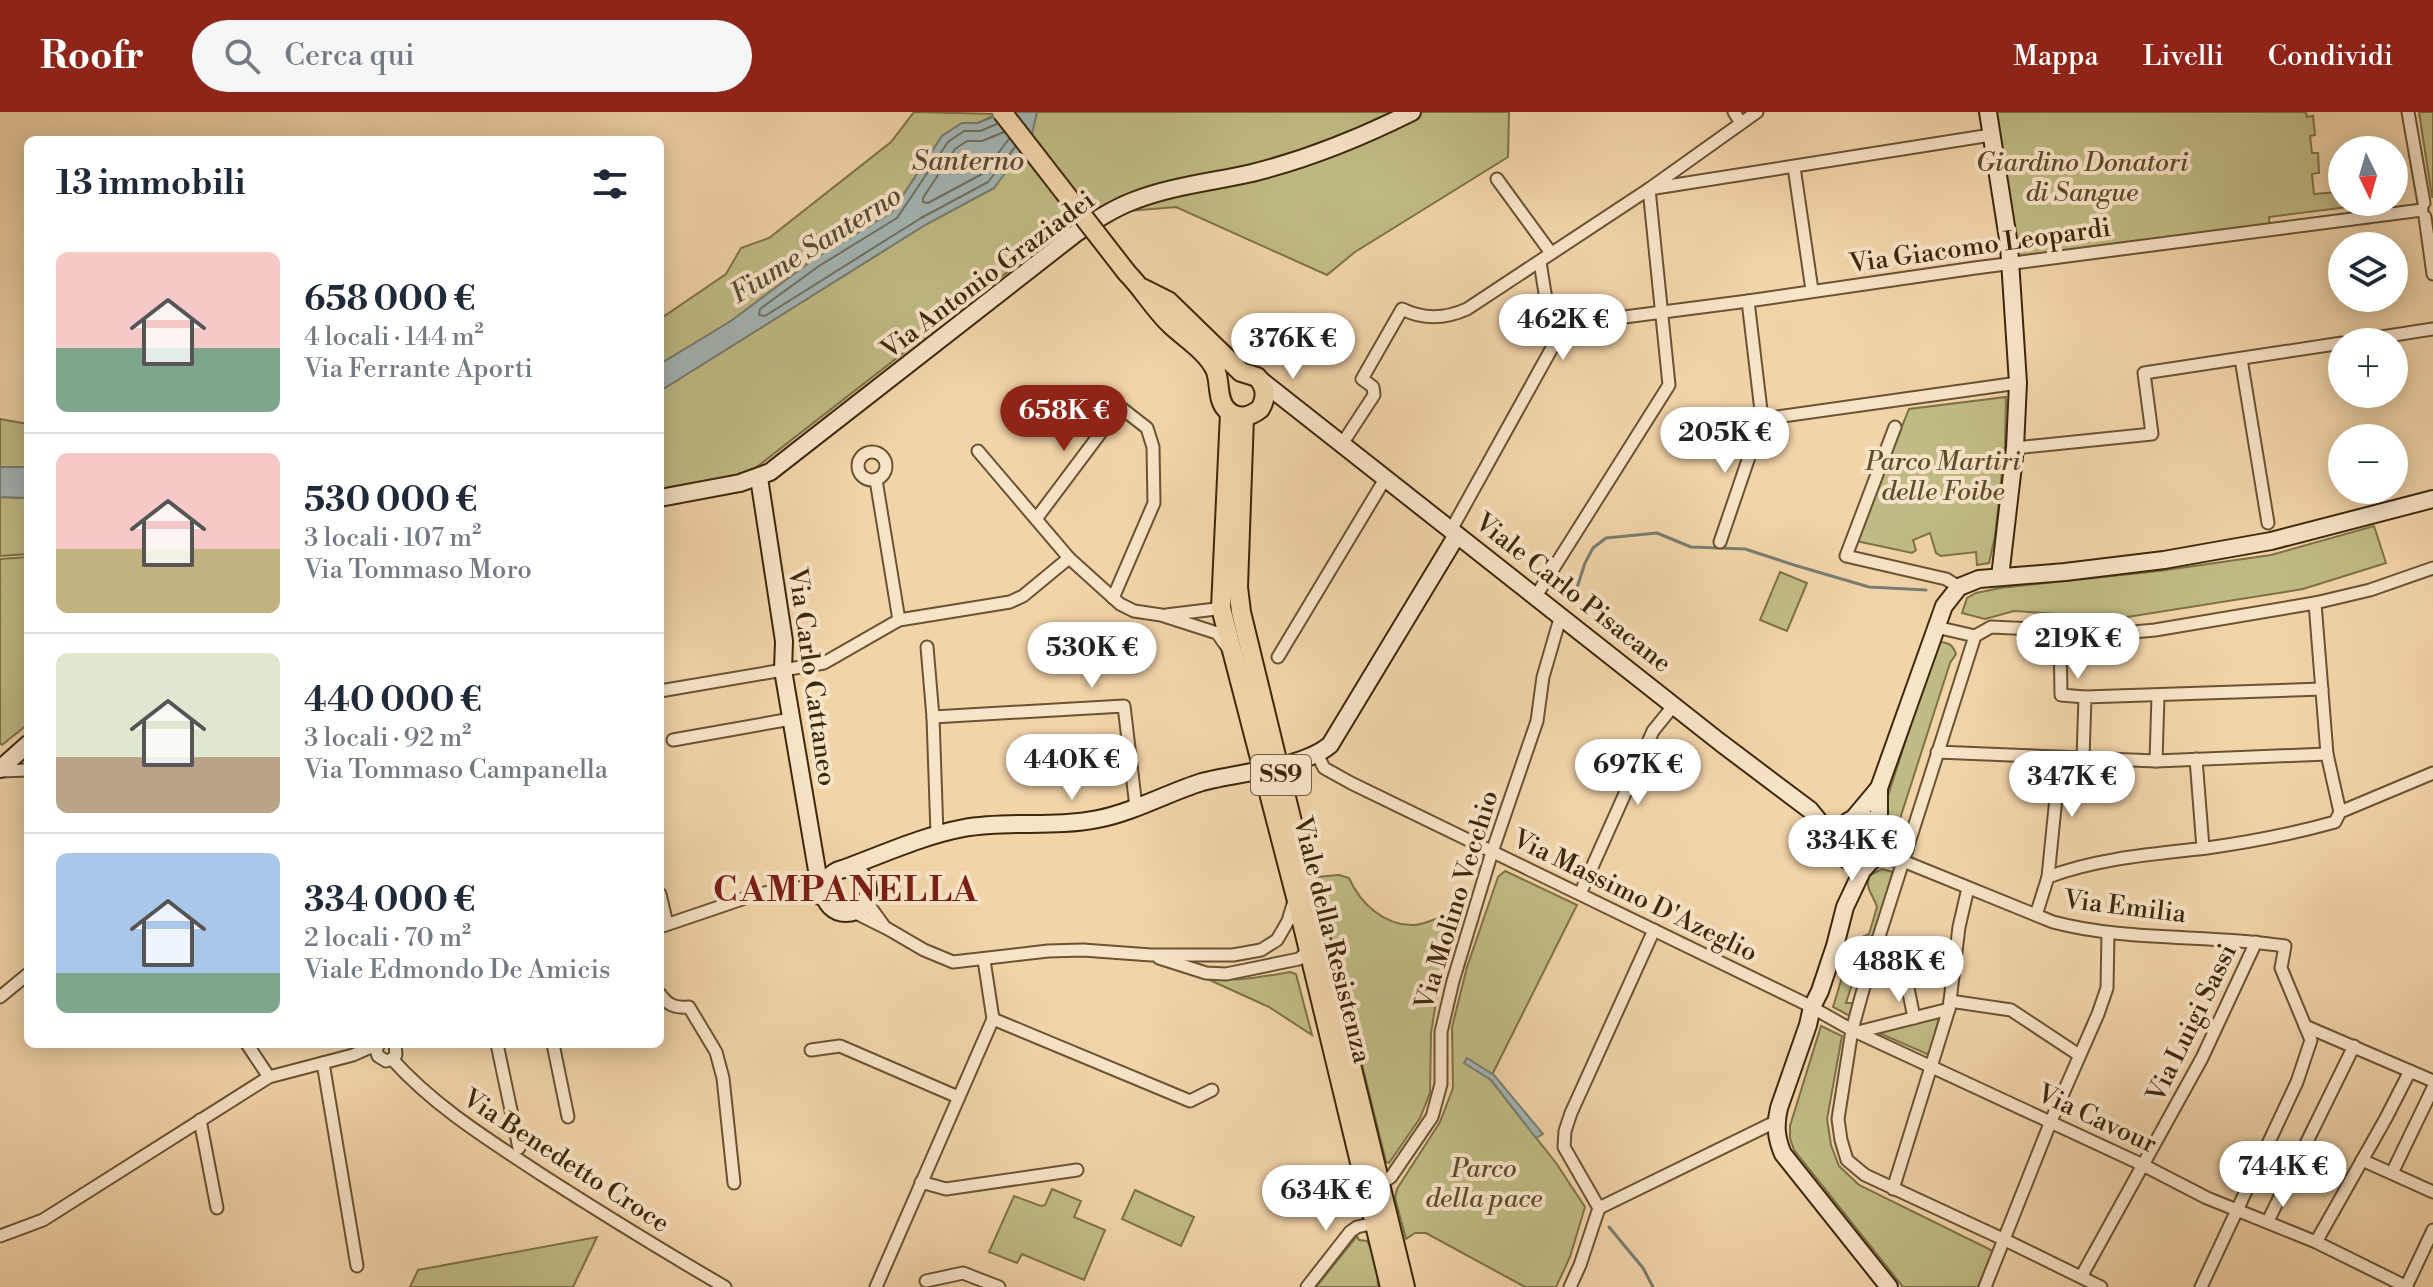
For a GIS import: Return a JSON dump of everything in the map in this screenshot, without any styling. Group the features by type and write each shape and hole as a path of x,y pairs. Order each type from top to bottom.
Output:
{"main road":[{"name":"Viale Carlo Pisacane","path":"1002,112 1127,273 1170,324 1215,369 1225,408 1245,413"},
{"name":"Viale Carlo Pisacane","path":"1142,288 1168,301 1249,374"},
{"path":"1170,324 1181,320 1202,334"},
{"path":"1220,396 1223,383 1234,373 1249,374 1265,389 1264,403 1245,413"},
{"name":"Viale della Resistenza","path":"1245,413 1229,613 1235,661 1271,767 1309,950 1380,1184 1405,1287"},
{"name":"Viale della Resistenza","path":"1229,613 1271,767 1314,977 1390,1287"}],"street":[{"name":"Via Antonio Graziadei","path":"664,497 759,478 781,465 1075,234 1108,212 1158,193 1252,173 1317,154 1412,112"},
{"path":"1734,112 1741,123"},
{"path":"1342,444 1374,395 1373,387 1362,379 1402,309 1414,315 1449,316 1467,309 1649,189 1757,112"},
{"path":"1988,112 2011,264 2018,383 2015,448 2000,577"},
{"path":"2408,112 2427,210 2433,274"},
{"path":"1649,189 1991,135"},
{"path":"1794,167 1812,290"},
{"path":"1497,179 1551,253"},
{"path":"1536,596 1669,385 1649,189"},
{"name":"Via Giacomo Leopardi","path":"1454,533 1553,343 1563,328 1578,323 2427,210"},
{"path":"1540,262 1553,343"},
{"path":"1720,542 1762,419 1748,301"},
{"path":"2408,333 2433,329"},
{"path":"2015,448 2152,434 2144,373 2328,345"},
{"path":"2241,359 2268,523"},
{"name":"Viale Carlo Pisacane","path":"1249,374 1810,810 1840,850"},
{"path":"1762,419 2018,383"},
{"path":"1036,519 1120,407 1147,428 1153,447 1154,503 1113,598"},
{"name":"Viale Carlo Pisacane","path":"1245,413 1279,409 1305,415"},
{"path":"1895,427 1846,556 1946,579 1959,587"},
{"path":"978,451 1069,558 1113,598 1134,611 1161,615 1229,613"},
{"name":"Via Carlo Cattaneo","path":"759,478 784,641 783,670 791,719 829,877"},
{"path":"1278,657 1385,479"},
{"path":"876,480 899,620"},
{"path":"1845,907 1838,835 1879,788 1944,606 1959,587 1979,579 2093,569 2256,544 2433,499"},
{"path":"1296,897 1277,940 1261,950 1233,955 1048,951 953,962 854,912 835,911 827,901 825,889 829,877 937,834 969,827 1064,824 1100,819 1202,782 1317,754 1330,745 1454,533"},
{"path":"664,690 832,660 899,620 1010,602 1023,596 1069,558"},
{"path":"1936,627 1975,636 1991,627 2143,632 2315,603 2370,590 2433,568"},
{"path":"2315,603 2327,754 2337,817"},
{"path":"1189,625 1229,613"},
{"path":"1161,615 1217,633 1235,661"},
{"name":"Via Molino Vecchio","path":"1380,1184 1391,1177 1432,1117 1441,1084 1441,1032 1453,981 1492,852 1537,721 1543,677 1561,615"},
{"path":"2060,629 2061,695 2158,696 2322,689"},
{"path":"1975,636 1869,968 1838,1119 1841,1140 1847,1160 1865,1175 2101,1287"},
{"path":"927,647 937,834"},
{"path":"2156,761 2158,696"},
{"path":"2083,758 2085,697"},
{"path":"1580,894 1653,731 1674,705"},
{"path":"933,717 1124,706 1136,807"},
{"path":"673,740 791,719"},
{"path":"0,770 24,748"},
{"path":"1937,752 2156,761 2327,754"},
{"name":"Via Massimo D'Azeglio","path":"1317,754 1324,768 1351,783 1812,1007"},
{"path":"2036,915 2048,877 2060,758"},
{"path":"2196,759 2203,848"},
{"path":"0,770 24,770"},
{"path":"2048,877 2117,859 2277,838 2337,817 2433,773"},
{"path":"1879,788 1882,847 1862,871 1845,907 1777,1121 1777,1140 1783,1154 1889,1287"},
{"name":"Viale Carlo Pisacane","path":"1810,810 1850,821"},
{"path":"1850,821 1868,819 1881,834"},
{"name":"Via Emilia","path":"1881,834 1905,856 1968,888 2077,929 2285,946 2281,968 2305,1026"},
{"path":"1840,850 1857,864 1872,860"},
{"path":"854,912 865,903 870,871 889,852"},
{"name":"Via Emilia","path":"1872,860 1905,856"},
{"path":"664,926 757,894 852,870 865,879 871,908 884,926"},
{"path":"1893,1189 1949,1005 1959,927 1968,888"},
{"path":"780,890 827,901"},
{"path":"1599,1208 1564,1147 1565,1131 1654,930"},
{"path":"1985,1287 2107,988 2108,933"},
{"name":"Via Luigi Sassi","path":"2081,1277 2202,1058 2256,942"},
{"path":"1151,955 1206,973 1226,974 1309,950"},
{"path":"876,1287 993,1019 984,960"},
{"path":"1869,968 1906,978 1914,1018"},
{"path":"0,997 24,977"},
{"path":"664,1000 676,1008 689,1007 716,1052 723,1078 734,1183"},
{"path":"1855,1031 1914,1018 1949,1005 2011,1010 2079,1055"},
{"name":"Via Cavour","path":"1812,1007 1855,1031 2051,1121 2207,1198 2316,1242 2407,1287"},
{"path":"993,1019 1190,1101 1212,1090"},
{"path":"2305,1026 2432,1081 2392,1173"},
{"path":"2201,1287 2297,1082 2311,1040 2305,1026"},
{"path":"811,1050 840,1046 958,1097"},
{"path":"2268,1221 2354,1046"},
{"path":"250,1048 269,1077"},
{"path":"0,1236 43,1220 269,1077 378,1048 386,1061 392,1059 396,1048"},
{"path":"498,1048 519,1148"},
{"path":"554,1048 568,1117"},
{"name":"Via Benedetto Croce","path":"392,1059 425,1093 480,1135 617,1224 725,1287"},
{"path":"323,1063 357,1266"},
{"path":"2316,1242 2410,1071"},
{"path":"200,1120 217,1208"},
{"path":"1570,1287 1599,1208 1777,1121"},
{"path":"2362,1160 2433,1192"},
{"path":"921,1182 946,1189 1077,1170"},
{"path":"1307,1287 1350,1232 1375,1223"},
{"path":"2407,1287 2433,1230"},
{"path":"926,1281 963,1273 999,1287"}],"green space":[{"path":"914,112 997,114 978,123 962,123 942,136 892,212 814,259 731,321 664,362 664,316 726,274 741,248 769,238 891,142"},
{"path":"1037,112 1509,112 1508,157 1355,252 1327,275 1176,207 1092,214 1051,238 749,473 664,488 664,388 925,225 994,188"},
{"name":"Giardino Donatori di Sangue","path":"1987,112 2306,112 2307,117 2313,116 2315,135 2310,136 2312,153 2318,153 2319,173 2312,174 2314,194 2328,193 2328,210 2269,217 2270,232 2008,268"},
{"path":"2419,112 2433,112 2433,197 2432,197"},
{"name":"Parco Martiri delle Foibe","path":"2006,397 2005,445 1989,563 1977,565 1976,552 1941,556 1936,553 1930,533 1913,540 1916,550 1912,553 1856,541 1909,409"},
{"path":"0,419 24,423 24,467 0,467"},
{"path":"0,497 24,498 24,554 0,556"},
{"path":"2374,526 2386,563 2303,589 2121,618 2014,611 1985,619 1962,613 1967,598 1976,593 2271,555"},
{"path":"24,557 24,727 2,745 0,743 0,559"},
{"path":"1780,572 1807,583 1787,631 1760,620"},
{"path":"1941,642 1951,645 1956,654 1950,663 1898,825 1905,825 1903,835 1894,841 1888,836 1882,814 1935,650"},
{"path":"1882,869 1893,872 1874,935 1867,938 1846,1003 1854,1003 1850,1016 1833,1007 1853,941 1869,934 1877,907 1868,880 1870,875"},
{"name":"Parco della pace","path":"1505,871 1577,905 1490,1079 1556,1163 1585,1207 1570,1257 1556,1287 1525,1287 1426,1233 1415,1233 1406,1239 1395,1198 1397,1189 1440,1122 1453,1088 1452,1027 1467,967 1498,877"},
{"path":"1339,875 1349,878 1366,904 1393,922 1418,925 1445,916 1453,923 1431,1033 1430,1093 1420,1118 1389,1163 1386,1162 1316,877"},
{"path":"1290,972 1296,974 1312,1035 1269,1007 1203,977 1236,979"},
{"path":"1935,1016 1939,1018 1930,1053 1927,1054 1879,1033 1881,1030"},
{"path":"1821,1026 1842,1036 1827,1119 1831,1145 1839,1166 1859,1185 1993,1251 1978,1287 1903,1287 1794,1150 1790,1126"},
{"path":"1052,1189 1081,1201 1074,1217 1105,1230 1084,1280 1022,1254 1017,1263 989,1252 1014,1196 1041,1206 1045,1205"},
{"path":"1135,1190 1194,1217 1181,1246 1122,1219"},
{"path":"1357,1236 1359,1240 1367,1241 1372,1252 1378,1287 1316,1287"},
{"path":"597,1237 573,1287 410,1287 418,1270"}],"water":[{"name":"Santerno","path":"997,112 1037,112 1031,139 994,188 925,225 664,388 664,362 731,321 814,259 892,212 942,136 962,123 978,123"},
{"path":"0,467 24,467 24,498 0,497"},
{"path":"1467,1058 1494,1075 1543,1134 1536,1138 1491,1080 1464,1063"}],"waterway":[{"path":"1572,603 1593,548 1606,538 1657,533 1691,547 1745,549 1869,587 1926,590"},
{"path":"1609,1227 1643,1268 1653,1287"}],"district":[{"name":"CAMPANELLA","path":"846,891"}],"water label":[{"name":"Fiume Santerno","path":"816,245"}]}
